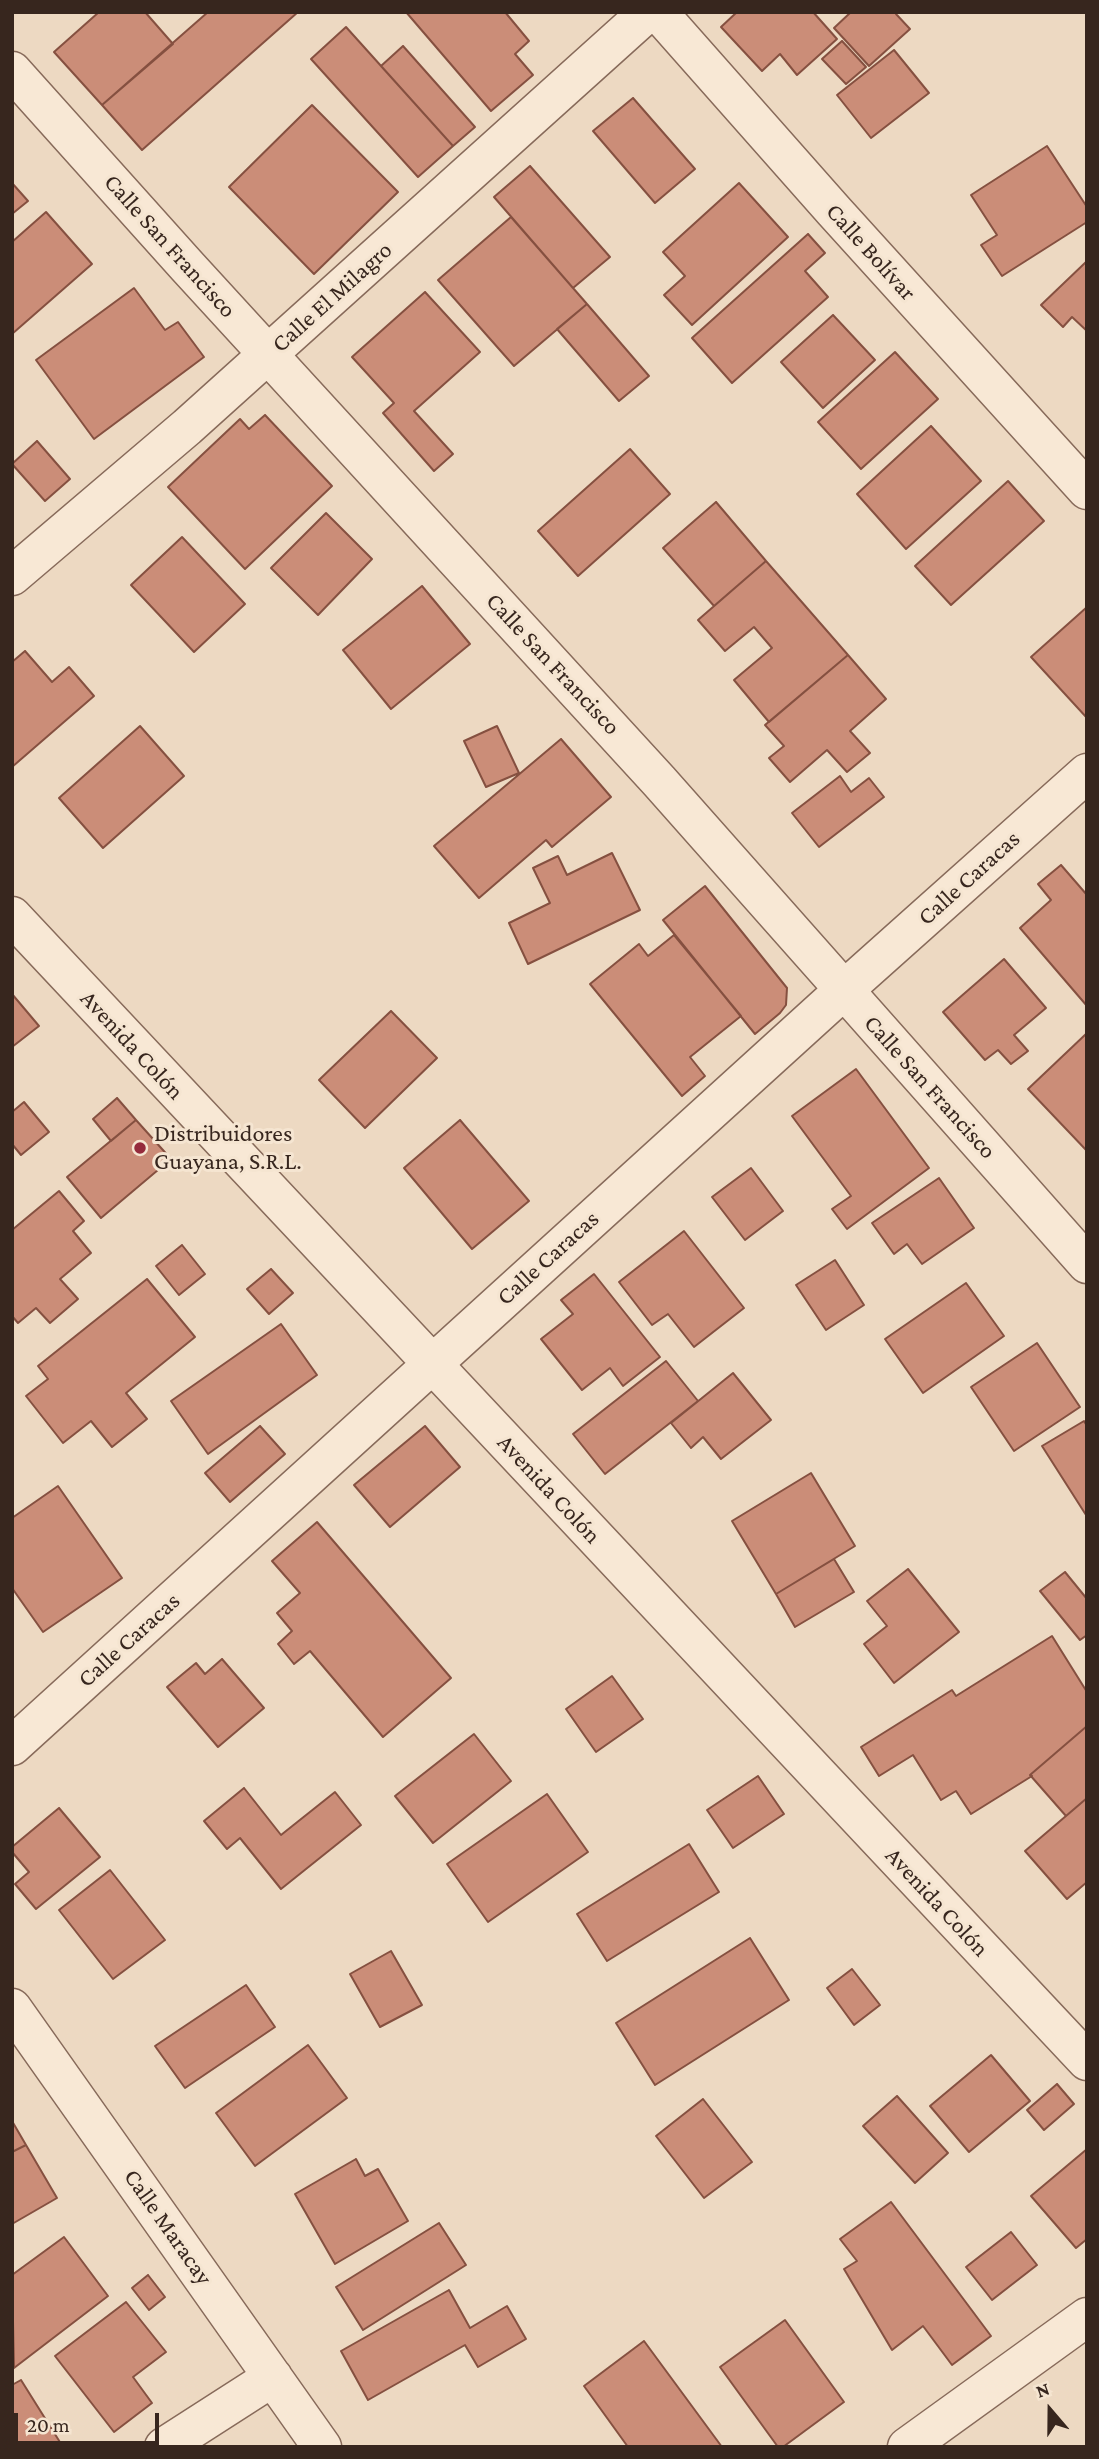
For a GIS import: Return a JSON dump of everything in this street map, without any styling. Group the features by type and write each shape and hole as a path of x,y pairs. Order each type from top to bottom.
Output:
{"street":[{"name":"Calle El Milagro","path":"12,576 268,355 648,12"},
{"name":"Calle Bolívar","path":"659,12 834,211 1087,490"},
{"name":"Calle San Francisco","path":"12,71 659,781 1087,1264"},
{"name":"Calle Caracas","path":"12,1746 844,990 1087,773"},
{"name":"Avenida Colón","path":"12,916 1087,2061"},
{"name":"Calle Maracay","path":"12,2008 322,2447"},
{"path":"907,2447 1087,2317"},
{"path":"164,2447 273,2377"}],"building":[{"path":"99,12 145,12 173,44 102,105 54,52"},
{"path":"208,12 298,12 142,150 102,105"},
{"path":"406,12 505,12 529,41 515,54 533,75 491,111"},
{"path":"737,12 813,12 837,39 797,75 780,54 762,71 721,27"},
{"path":"851,12 898,12 896,14 910,29 869,66 834,28"},
{"path":"346,27 453,146 418,177 311,59"},
{"path":"842,41 866,67 846,84 822,59"},
{"path":"403,46 475,127 453,146 381,66"},
{"path":"894,50 929,93 871,138 837,95"},
{"path":"633,98 695,169 655,203 593,131"},
{"path":"312,105 398,192 314,274 229,187"},
{"path":"1047,146 1087,207 1087,222 1002,276 981,245 997,235 971,195"},
{"path":"530,166 610,257 573,288 494,197"},
{"path":"12,183 28,201 12,214"},
{"path":"739,183 788,237 692,325 664,295 685,276 663,252"},
{"path":"46,212 92,264 12,334 12,242"},
{"path":"511,217 587,304 514,366 438,280"},
{"path":"808,234 825,253 805,271 828,297 732,383 692,338"},
{"path":"1087,261 1087,331 1072,317 1063,327 1041,305"},
{"path":"134,288 165,330 178,322 204,357 94,439 36,360"},
{"path":"425,292 480,352 414,411 453,454 434,471 383,413 394,403 352,357"},
{"path":"587,304 649,376 619,401 557,329"},
{"path":"833,315 875,360 823,408 781,362"},
{"path":"895,352 938,399 861,469 818,422"},
{"path":"265,415 332,486 245,569 168,487 240,419 249,429"},
{"path":"931,426 981,481 906,549 857,494"},
{"path":"37,441 70,479 45,501 12,464"},
{"path":"630,449 670,494 578,576 538,531"},
{"path":"1008,481 1044,521 951,605 915,566"},
{"path":"716,502 766,561 714,606 663,548"},
{"path":"326,513 372,559 318,615 271,568"},
{"path":"182,537 245,604 194,652 131,585"},
{"path":"766,561 848,655 769,722 734,680 772,648 754,627 725,651 698,620"},
{"path":"422,586 470,644 391,709 343,650"},
{"path":"1087,607 1087,718 1031,657"},
{"path":"25,651 52,682 69,667 94,696 12,767 12,662"},
{"path":"848,655 886,699 850,731 870,753 847,772 827,750 790,782 769,758 784,746 765,725"},
{"path":"140,726 184,776 103,848 59,798"},
{"path":"497,726 519,773 486,787 464,741"},
{"path":"561,739 611,797 552,847 546,840 479,898 434,846"},
{"path":"840,776 851,792 869,778 884,797 819,847 792,813"},
{"path":"612,853 640,910 528,964 509,923 550,903 533,868 558,856 567,875"},
{"path":"1061,865 1087,895 1087,1006 1020,928 1051,900 1038,884"},
{"path":"705,886 787,988 786,1005 755,1034 663,920"},
{"path":"674,935 741,1016 690,1057 705,1076 682,1096 590,984 639,944 648,956"},
{"path":"1004,959 1046,1008 1014,1035 1028,1051 1011,1064 998,1050 985,1060 943,1012"},
{"path":"12,994 39,1026 12,1047"},
{"path":"391,1011 437,1058 365,1128 319,1080"},
{"path":"1087,1033 1087,1151 1028,1089"},
{"path":"856,1069 929,1168 847,1229 832,1209 851,1196 792,1116"},
{"path":"117,1098 136,1120 111,1141 93,1119"},
{"path":"24,1102 49,1132 21,1155 12,1144 12,1112"},
{"path":"136,1120 171,1159 101,1218 67,1177"},
{"path":"460,1120 529,1201 472,1249 404,1168"},
{"path":"751,1168 783,1211 745,1240 712,1197"},
{"path":"939,1178 974,1228 922,1264 907,1244 894,1254 872,1223"},
{"path":"59,1191 84,1221 73,1231 91,1253 60,1279 78,1299 50,1323 36,1308 18,1323 12,1316 12,1230"},
{"path":"684,1231 744,1308 694,1347 668,1314 652,1325 619,1282"},
{"path":"182,1245 205,1274 179,1295 156,1266"},
{"path":"835,1260 864,1305 826,1330 796,1285"},
{"path":"271,1269 293,1293 269,1314 247,1289"},
{"path":"594,1274 660,1357 623,1386 610,1368 582,1390 541,1339 573,1314 561,1300"},
{"path":"147,1279 195,1337 126,1393 147,1419 112,1447 91,1421 63,1443 26,1396 48,1379 38,1366"},
{"path":"966,1283 1004,1336 923,1393 885,1339"},
{"path":"281,1324 317,1375 208,1454 171,1401"},
{"path":"1037,1343 1080,1407 1014,1451 971,1387"},
{"path":"666,1361 698,1401 605,1474 573,1434"},
{"path":"733,1373 771,1420 721,1459 703,1437 691,1448 671,1423"},
{"path":"1084,1421 1087,1426 1086,1515 1042,1446"},
{"path":"260,1426 285,1454 230,1502 205,1473"},
{"path":"425,1426 460,1467 390,1527 354,1485"},
{"path":"811,1473 855,1546 776,1594 732,1521"},
{"path":"58,1486 122,1578 43,1632 12,1588 12,1518"},
{"path":"317,1522 451,1678 383,1737 310,1651 294,1664 278,1644 292,1631 277,1613 300,1593 272,1561"},
{"path":"834,1559 854,1592 795,1627 776,1594"},
{"path":"908,1569 959,1632 894,1683 864,1644 887,1626 867,1601"},
{"path":"1065,1572 1087,1599 1087,1635 1080,1640 1040,1591"},
{"path":"1052,1636 1087,1692 1087,1726 1030,1775 1032,1776 971,1814 956,1791 941,1800 913,1755 879,1776 861,1747 952,1690 956,1696"},
{"path":"222,1659 264,1708 218,1747 167,1687 196,1663 205,1674"},
{"path":"612,1676 643,1719 596,1752 566,1709"},
{"path":"1087,1726 1087,1798 1066,1816 1030,1775"},
{"path":"474,1734 511,1781 433,1843 395,1796"},
{"path":"758,1776 784,1814 733,1848 707,1810"},
{"path":"244,1788 281,1835 335,1792 361,1825 281,1889 240,1838 227,1849 204,1821"},
{"path":"547,1794 588,1852 488,1922 447,1864"},
{"path":"1087,1798 1087,1882 1067,1899 1025,1851"},
{"path":"59,1808 100,1857 36,1909 15,1884 29,1872 12,1852 12,1847"},
{"path":"689,1844 719,1892 607,1961 577,1914"},
{"path":"110,1870 165,1940 113,1979 59,1910"},
{"path":"750,1938 789,2000 655,2085 616,2023"},
{"path":"391,1951 422,2005 380,2027 350,1974"},
{"path":"852,1969 880,2005 854,2025 827,1988"},
{"path":"246,1985 275,2027 185,2088 155,2046"},
{"path":"308,2045 347,2098 255,2166 216,2113"},
{"path":"991,2055 1030,2101 969,2152 930,2106"},
{"path":"1057,2084 1074,2104 1044,2130 1027,2110"},
{"path":"897,2096 948,2153 915,2183 863,2126"},
{"path":"703,2099 752,2162 704,2198 656,2136"},
{"path":"12,2121 26,2145 12,2152"},
{"path":"26,2145 57,2198 12,2224 12,2152"},
{"path":"1087,2149 1087,2239 1076,2248 1031,2196"},
{"path":"356,2159 365,2176 378,2169 408,2221 335,2264 295,2194"},
{"path":"891,2202 991,2336 952,2365 923,2326 892,2350 844,2269 857,2261 840,2239"},
{"path":"439,2223 466,2265 363,2330 336,2287"},
{"path":"1011,2232 1037,2265 992,2300 966,2267"},
{"path":"64,2237 108,2296 14,2368 12,2275"},
{"path":"148,2275 165,2297 149,2310 132,2288"},
{"path":"449,2290 470,2328 507,2306 526,2339 478,2367 465,2345 368,2400 341,2351"},
{"path":"126,2302 166,2352 133,2377 152,2403 114,2432 55,2356"},
{"path":"785,2320 844,2402 783,2447 778,2447 720,2367"},
{"path":"644,2341 722,2447 628,2447 584,2386"},
{"path":"21,2380 63,2447 12,2447 12,2385"}],"place":[{"name":"Distribuidores Guayana, S.R.L.","path":"140,1148"}]}
